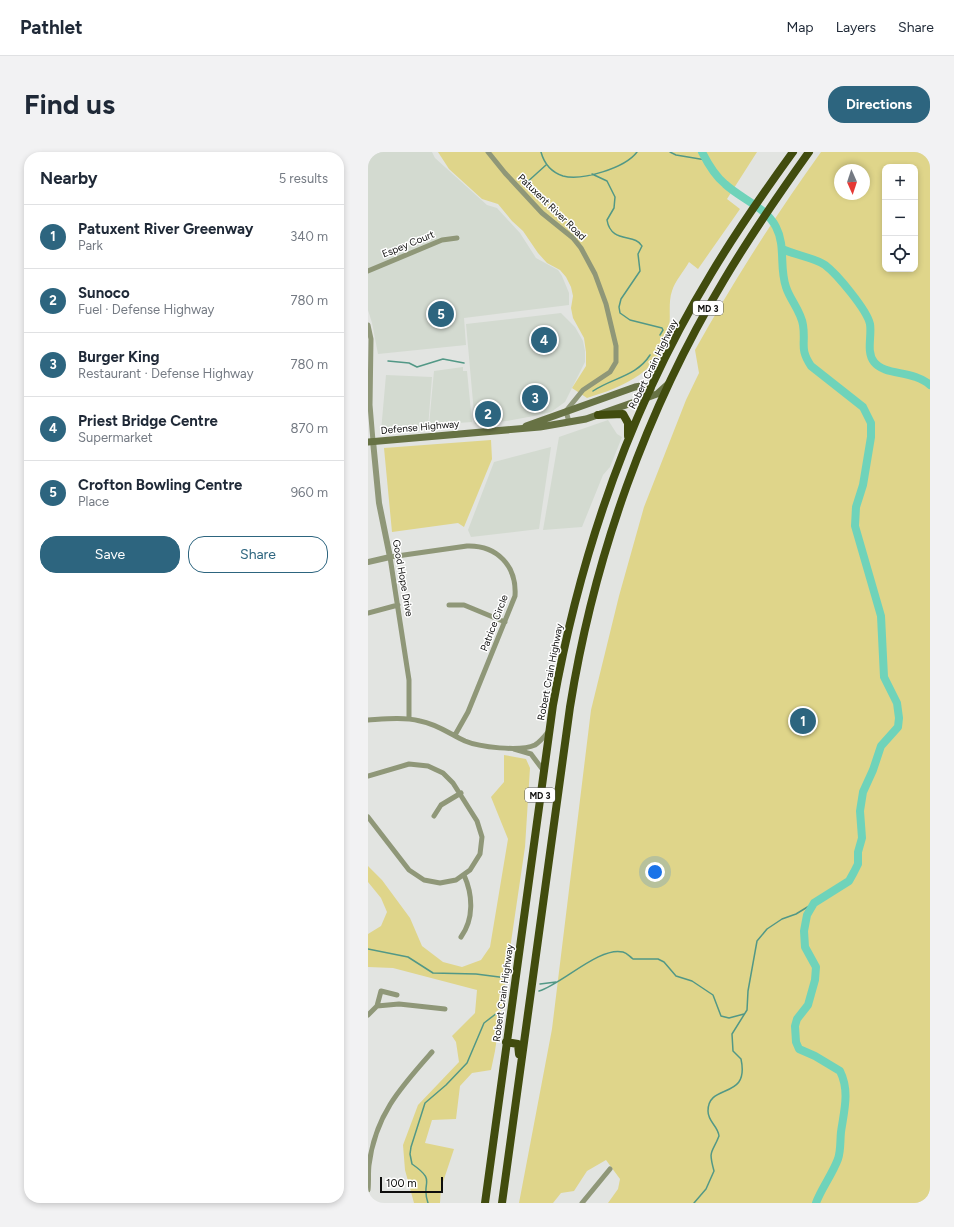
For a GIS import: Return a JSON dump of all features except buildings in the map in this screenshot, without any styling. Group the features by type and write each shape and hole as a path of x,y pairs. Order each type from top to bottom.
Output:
{"highway":[{"name":"Robert Crain Highway","path":"485,1203 548,732 562,654 580,582 600,515 646,398 654,392 692,308 740,228 793,152"},
{"name":"MD 3","path":"502,1203 567,723 577,665 595,586 611,532 630,477 670,382 704,314 751,236 809,152"},
{"path":"654,392 660,406"},
{"path":"598,415 621,413 626,417 628,423 628,441"},
{"path":"506,1042 518,1044 518,1087"}],"main road":[{"path":"654,392 670,382"},
{"name":"Defense Highway","path":"522,428 635,387 640,386 654,392"},
{"name":"Defense Highway","path":"370,441 540,427 598,415 646,398"}],"street":[{"name":"Patuxent River Road","path":"488,152 542,213 572,238 581,248 595,274 606,304 617,351 616,362 610,372 583,390 566,411"},
{"name":"Espey Court","path":"368,271 442,240 457,238"},
{"path":"368,326 371,339 370,441"},
{"path":"566,411 569,422"},
{"name":"Good Hope Drive","path":"370,441 379,503 398,605 409,680 409,719"},
{"name":"Patrice Circle","path":"390,557 476,546 491,550 505,560 514,576 515,596 468,712 455,735"},
{"path":"368,562 390,557"},
{"path":"368,613 398,605"},
{"path":"450,605 464,605 504,622"},
{"path":"368,720 409,719 431,724 472,743 505,747 531,754 543,770"},
{"path":"505,747 530,746 541,741 548,732"},
{"path":"368,776 408,764 423,765 444,773 460,793 477,821 482,837 480,854 476,862 464,875 456,880 440,883 428,882 417,876 402,862 368,817"},
{"path":"434,816 440,805 460,793"},
{"path":"461,937 467,927 471,901 470,891 464,875"},
{"path":"368,1015 377,1006 381,991 397,995"},
{"path":"377,1006 399,1004 446,1010"},
{"path":"368,1190 371,1154 385,1112 395,1094 432,1052"},
{"path":"582,1203 610,1169"}],"shaded area":[{"path":"368,152 432,152 435,158 487,205 497,208 520,233 536,258 558,270 569,293 569,305 464,318 466,345 378,354 368,310"},
{"path":"438,152 757,152 727,199 740,209 698,269 689,262 673,287 670,300 669,328 665,343 659,356 639,375 627,382 601,394 587,398 572,388 586,366 586,352 584,338 573,318 571,308 573,296 571,287 566,277 560,270 547,263 523,231 512,221 498,204 482,199 449,169"},
{"path":"821,152 930,152 930,1203 608,1203 618,1189 620,1179 606,1160 587,1171 574,1191 561,1193 553,1203 519,1203 552,1029 591,710 619,596 644,507 686,400 699,373 695,350 724,299 787,200"},
{"path":"561,313 575,327 583,341 585,351 585,362 565,402 551,412 507,421 475,424 466,324"},
{"path":"463,367 463,371 467,371 472,422 429,425 434,371"},
{"path":"386,375 432,377 428,428 381,431"},
{"path":"608,420 617,434 622,437 610,467 603,475 582,527 543,530 559,437"},
{"path":"491,440 492,459 464,527 458,523 392,532 384,448"},
{"path":"551,447 539,529 471,537 468,530 494,462"},
{"path":"504,755 526,759 530,768 525,847 495,1051 491,1070 472,1073 460,1086 456,1119 432,1120 425,1143 454,1149 441,1188 440,1203 414,1203 405,1170 403,1145 418,1105 459,1062 456,1042 452,1036 475,1013 477,990 393,968 368,967 368,934 381,926 387,912 381,898 368,882 368,866 382,880 410,918 422,946 443,962 462,967 481,960 490,947 508,839 491,797 504,782"}],"waterway":[{"path":"541,152 544,160 552,170 563,176 571,177 581,177 603,172 623,163 637,152"},
{"path":"670,152 676,155 706,160"},
{"path":"702,152 712,170 721,181 760,209 772,220 781,242 784,279 788,292 802,320 804,331 804,350 807,360 811,366 863,407 871,423 871,437 863,485 856,507 855,526 881,616 884,677 897,703 899,718 898,727 881,746 873,770 863,792 860,811 862,838 858,852 858,864 849,881 814,903 807,915 804,931 805,947 816,967 815,980 808,1005 797,1019 795,1026 796,1042 799,1049 815,1056 840,1071 846,1094 839,1156 836,1165 816,1203"},
{"path":"525,184 546,165"},
{"path":"592,174 607,181 615,197 614,208 607,220 609,227 618,235 639,242 642,246 638,254 640,271 621,299 619,307 620,313 630,320 662,328 663,330 660,335"},
{"path":"782,249 816,260 825,265 837,276 851,293 868,318 870,324 870,354 874,362 885,369 916,377 930,385"},
{"path":"593,391 638,368 650,355"},
{"path":"388,361 409,363 417,367 443,359 464,363"},
{"path":"694,1203 706,1189 714,1171 711,1155 719,1136 717,1129 708,1115 710,1102 714,1097 735,1086 740,1081 742,1072 741,1059 733,1051 732,1034 747,1010 748,991 757,941 767,929 782,919 796,914 814,903"},
{"path":"368,949 408,957 433,973 476,974 507,978"},
{"path":"539,991 559,981 592,960 614,952 623,952 633,959 658,959 664,962 676,976 692,981 713,995 721,1016 729,1018 744,1014"},
{"path":"540,984 556,982"},
{"path":"428,1203 426,1196 426,1178 420,1170 412,1164 410,1154 425,1103 446,1085 467,1063 484,1023 497,1013"}],"place":[{"name":"Crofton Bowling Centre","path":"441,314"},
{"name":"Priest Bridge Centre","path":"544,340"},
{"name":"Burger King","path":"535,398"},
{"name":"Sunoco","path":"488,414"},
{"name":"Patuxent River Greenway","path":"803,721"}]}
